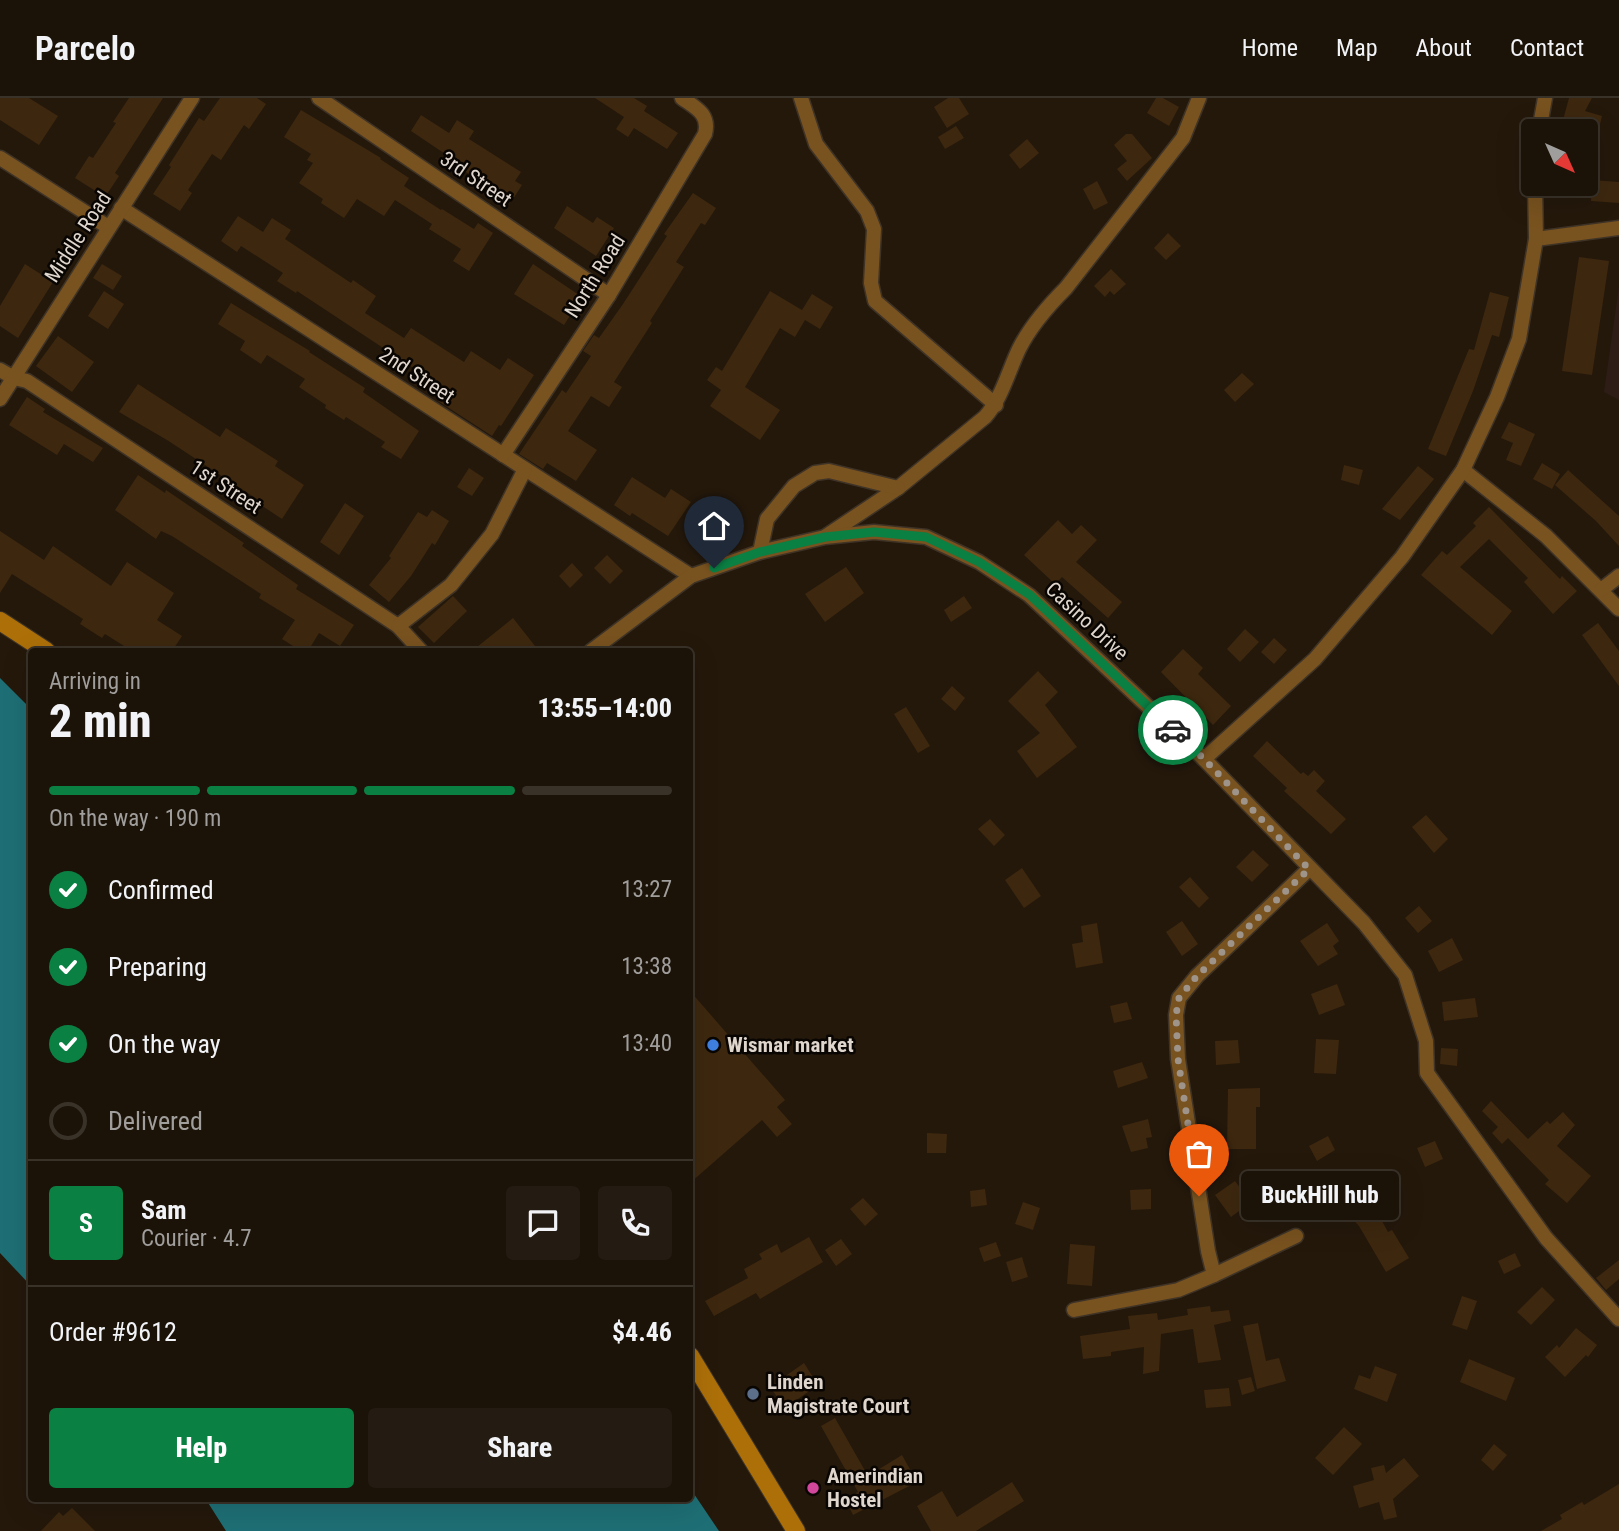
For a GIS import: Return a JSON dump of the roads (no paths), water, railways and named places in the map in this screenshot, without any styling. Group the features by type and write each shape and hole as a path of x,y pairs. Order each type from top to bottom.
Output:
{"street":[{"name":"Middle Road","path":"0,399 192,98"},
{"name":"3rd Street","path":"319,98 609,295"},
{"name":"North Road","path":"503,455 609,295 705,134 707,125 704,113 682,98"},
{"path":"801,98 816,144 867,211 874,229 871,283 875,301 996,405"},
{"path":"825,537 898,488 985,418 996,405 1020,346 1051,303 1066,288 1183,138 1199,98"},
{"path":"1541,119 1545,98"},
{"path":"0,158 108,227"},
{"path":"1204,759 1315,659 1383,581 1463,470 1497,397 1519,339 1536,239 1535,196"},
{"name":"2nd Street","path":"121,208 691,576"},
{"path":"1536,239 1619,228"},
{"name":"1st Street","path":"0,370 27,382 398,626 418,648"},
{"path":"398,626 452,585 492,534 525,470"},
{"path":"1463,470 1546,536 1619,609"},
{"path":"760,552 766,519 794,486 815,473 829,471 898,488"},
{"name":"Casino Drive","path":"595,648 691,576 760,552 825,537 874,532 926,537 979,562 1030,595 1204,759 1364,923 1405,975 1426,1041 1427,1073 1546,1238 1619,1319"},
{"path":"1601,590 1619,576"},
{"path":"0,621 41,648"},
{"path":"1214,1275 1178,1059 1176,1015 1179,998 1197,976 1309,869"},
{"path":"1074,1310 1178,1290 1296,1236"},
{"path":"693,1361 796,1531"}],"water":[{"path":"0,678 28,706 28,1283 0,1253"},
{"path":"693,1492 719,1531 226,1531 208,1502 693,1502"}],"place":[{"name":"Wismar market","path":"713,1045"},
{"name":"BuckHill hub","path":"1199,1196"},
{"name":"Linden Magistrate Court","path":"753,1394"},
{"name":"Amerindian Hostel","path":"813,1488"}]}
